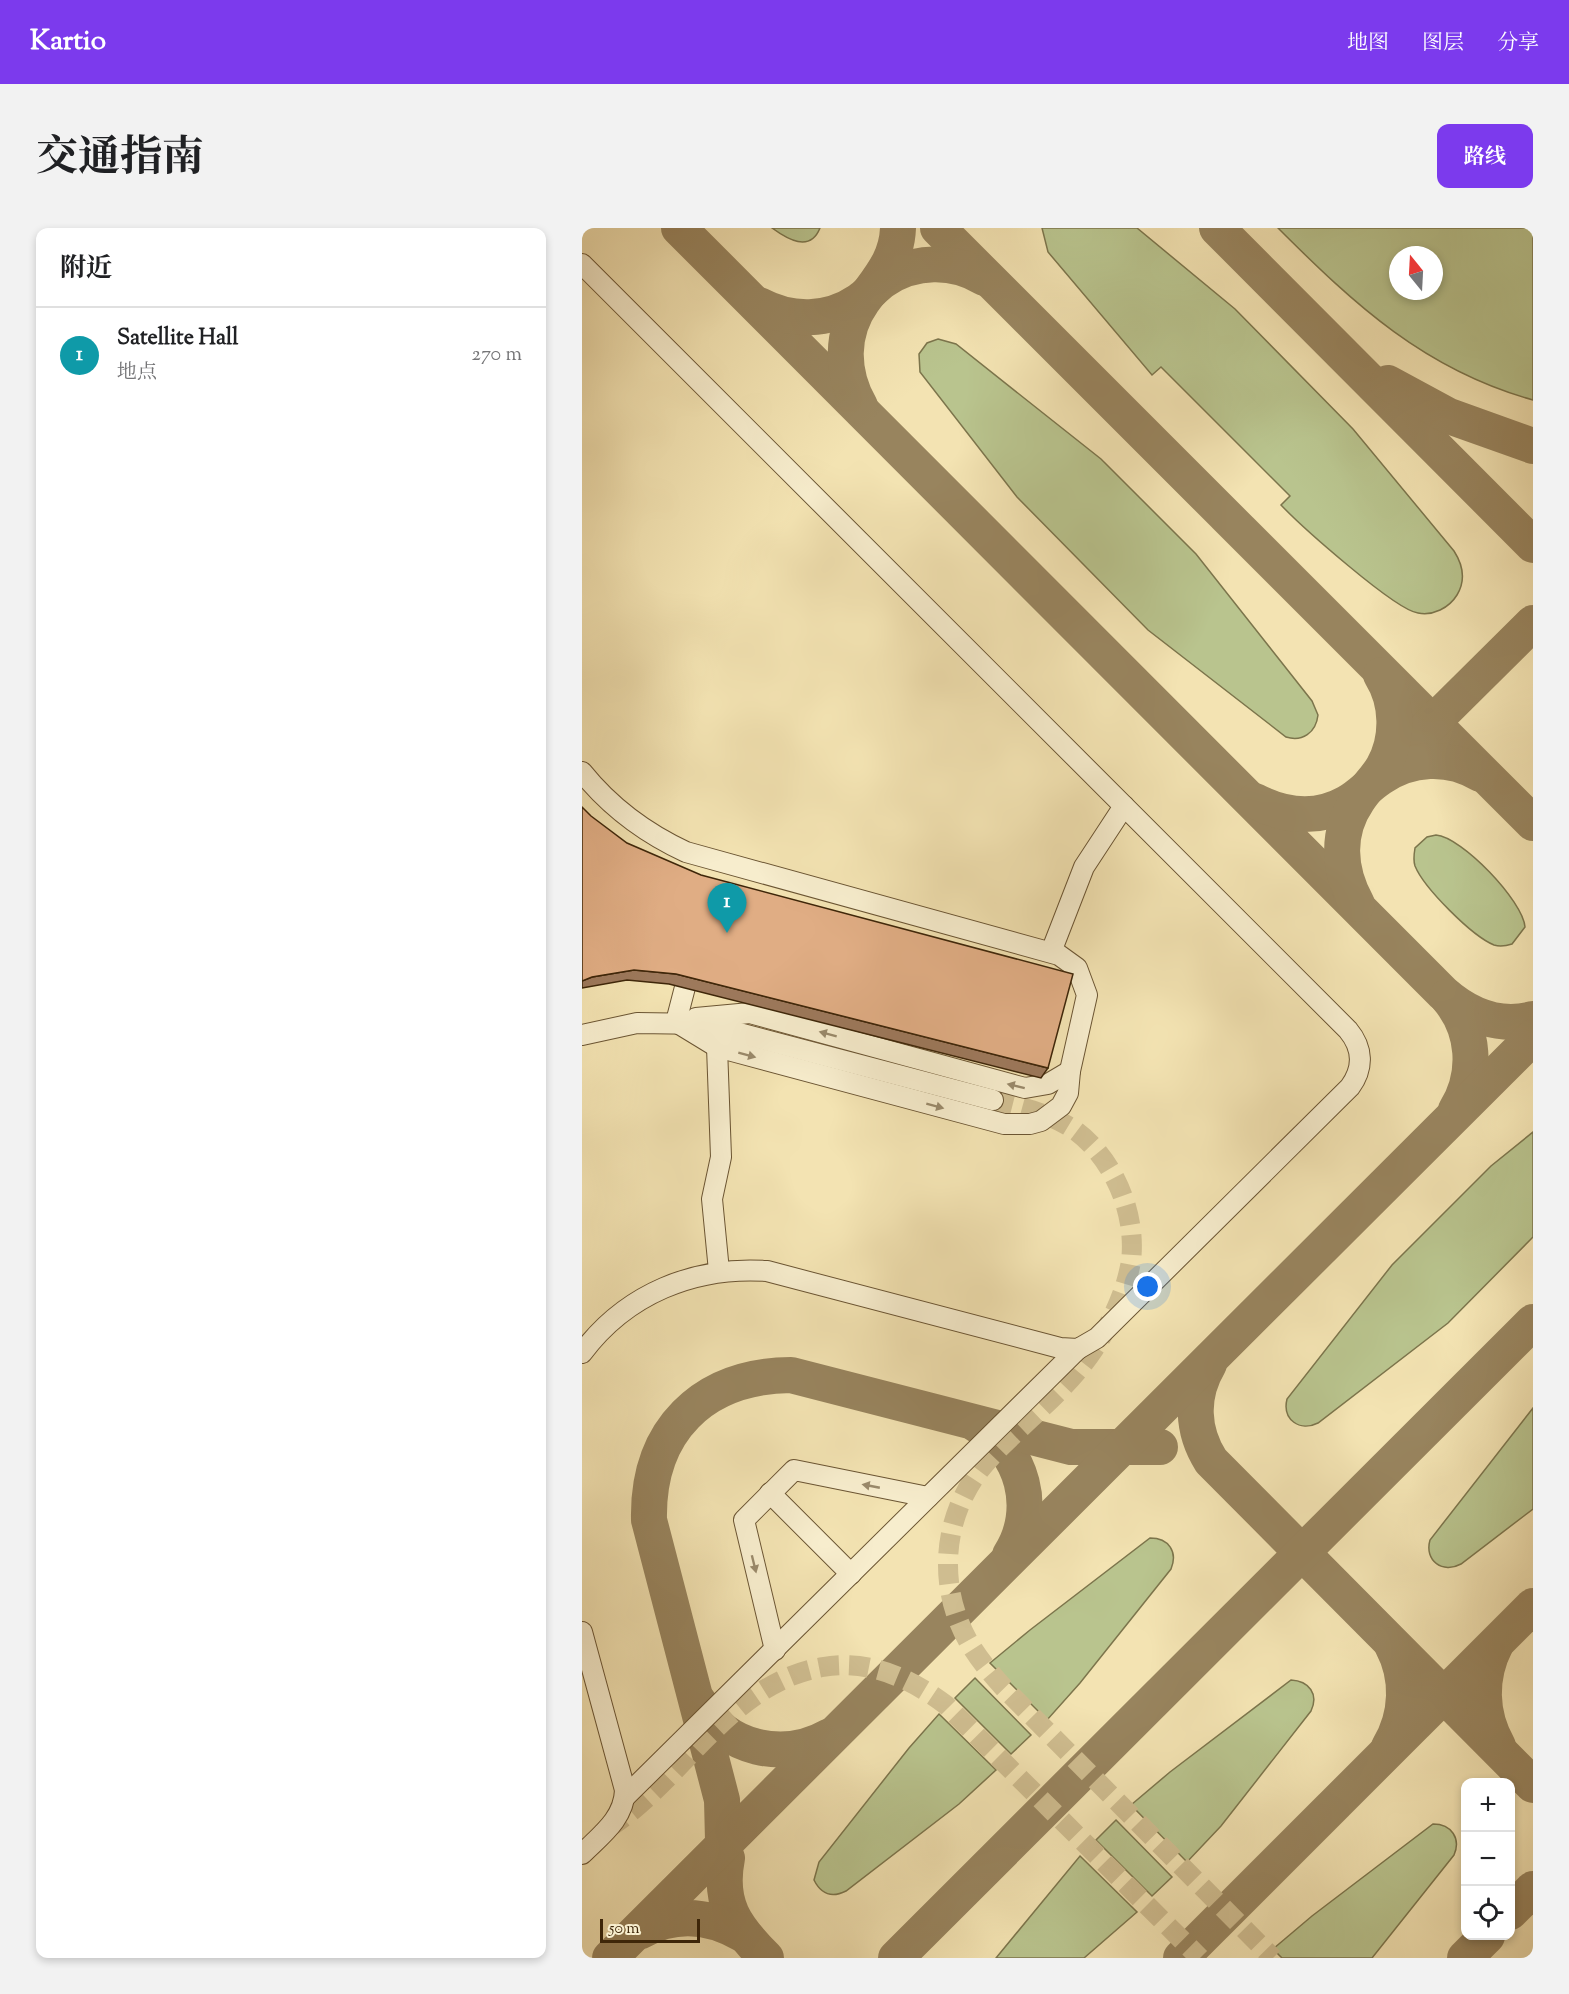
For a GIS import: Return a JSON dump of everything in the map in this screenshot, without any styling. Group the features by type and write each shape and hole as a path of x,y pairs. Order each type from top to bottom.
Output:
{"lane":[{"path":"583,267 1348,1030 1359,1047 1361,1064 1350,1087 1097,1338 1078,1349 625,1797"},
{"path":"582,772 610,803 647,832 686,852 1051,952 1077,968 1086,986 1086,1006 1070,1071 1068,1093 1052,1115 1030,1124 1004,1124 717,1047 676,1022"},
{"path":"1051,952 1084,867 1124,806"},
{"path":"712,885 719,862"},
{"path":"676,1022 697,942"},
{"path":"676,1022 707,1015 750,1013 1025,1088 1048,1084 1070,1071"},
{"path":"582,1035 630,1024 676,1022 721,1027 993,1100"},
{"path":"717,1047 721,1157 712,1199 719,1271"},
{"path":"582,1353 601,1330 631,1305 672,1284 719,1271 767,1271 1060,1348 1078,1349"},
{"path":"775,1650 744,1520 770,1493 794,1470 928,1497"},
{"path":"770,1493 851,1574"},
{"path":"582,1632 623,1781 625,1797 619,1815 582,1854"}],"green space":[{"path":"772,228 820,228 816,236 810,240 798,242"},
{"path":"1042,228 1137,228 1235,309 1353,429 1454,551 1460,562 1462,584 1454,600 1440,610 1424,614 1406,608 1348,566 1308,530 1281,505 1290,496 1161,367 1152,375 1048,252"},
{"path":"1278,228 1533,228 1533,400 1494,387 1425,353 1394,332 1335,283"},
{"path":"938,339 956,344 1101,459 1196,554 1312,701 1318,715 1314,727 1307,735 1297,738 1286,737 1148,630 1017,497 920,372 919,354 927,343"},
{"path":"1436,835 1447,838 1475,858 1490,872 1514,902 1525,927 1512,944 1494,945 1474,932 1438,898 1420,875 1414,864 1415,848 1427,837"},
{"path":"1533,1132 1533,1237 1448,1323 1318,1423 1305,1426 1294,1422 1287,1413 1287,1399 1392,1265 1491,1166"},
{"path":"1533,1408 1533,1509 1461,1564 1448,1567 1436,1564 1430,1554 1430,1540"},
{"path":"1150,1538 1162,1540 1170,1547 1173,1557 1171,1569 1080,1683 1047,1720 990,1663"},
{"path":"975,1678 1031,1735 1011,1754 955,1698"},
{"path":"1291,1680 1303,1683 1311,1690 1314,1699 1311,1711 1221,1826 1187,1862 1131,1805 1170,1772"},
{"path":"939,1714 996,1770 959,1804 846,1891 832,1894 820,1889 814,1880 819,1862 909,1748"},
{"path":"1116,1820 1172,1877 1152,1896 1096,1840"},
{"path":"1433,1824 1445,1827 1453,1834 1456,1843 1454,1855 1372,1958 1282,1958 1273,1949 1312,1916"},
{"path":"1080,1856 1137,1912 1084,1958 996,1958"}],"building":[{"path":"582,807 627,843 701,875 1073,974 1048,1068 676,974 634,970 592,977 582,981"}],"taxiway":[{"path":"679,228 1443,993 1463,1008 1485,1018 1508,1022 1533,1019"},
{"path":"860,406 849,380 847,340 855,313 891,258 898,228"},
{"path":"938,228 1533,823"},
{"path":"1217,228 1533,545"},
{"path":"759,305 771,311 797,317 835,313 862,299 896,273 934,264 960,267 984,278"},
{"path":"1388,383 1449,416 1533,446"},
{"path":"1415,740 1533,623"},
{"path":"1357,904 1343,865 1343,838 1351,812 1383,767 1392,745 1393,709 1391,697 1381,675"},
{"path":"1255,801 1289,813 1312,814 1347,803 1392,771 1417,762 1443,761 1480,774"},
{"path":"1447,997 1463,1023 1470,1052 1468,1082 1456,1110"},
{"path":"610,1958 1533,1037"},
{"path":"896,1958 1533,1322"},
{"path":"1209,1364 1199,1388 1196,1413 1200,1438 1211,1461 1533,1785"},
{"path":"724,1881 722,1800 649,1520 651,1488 658,1460 670,1435 686,1415 706,1398 731,1386 759,1378 791,1375 1071,1447 1160,1447"},
{"path":"977,1425 993,1436 1006,1450 1022,1482 1024,1519 1019,1538 1010,1555"},
{"path":"1181,1958 1533,1606"},
{"path":"1496,1644 1487,1669 1484,1695 1488,1721 1498,1746"},
{"path":"1389,1747 1400,1722 1404,1696 1404,1683 1398,1657 1392,1645"},
{"path":"699,1702 710,1718 724,1731 740,1741 757,1747 794,1748 812,1744 830,1736"},
{"path":"727,1858 725,1874 727,1902 738,1925 766,1958"},
{"path":"1515,1907 1533,1889"},
{"path":"641,1931 666,1921 692,1918 717,1923 742,1934"},
{"path":"1465,1958 1483,1940"}],"tunnel":[{"path":"993,1100 1052,1117 1070,1127 1098,1152 1109,1168 1125,1204 1130,1223 1131,1261 1126,1284 1117,1307 1094,1349 1059,1392 991,1457 974,1478 962,1500 953,1525 949,1550 948,1576 952,1601 973,1649 1000,1683 1273,1958"},
{"path":"607,1829 660,1786 708,1736 760,1692 790,1677 823,1667 840,1665 873,1668 903,1679 946,1705 1200,1958"}],"place":[{"name":"Satellite Hall","path":"727,933"}]}
